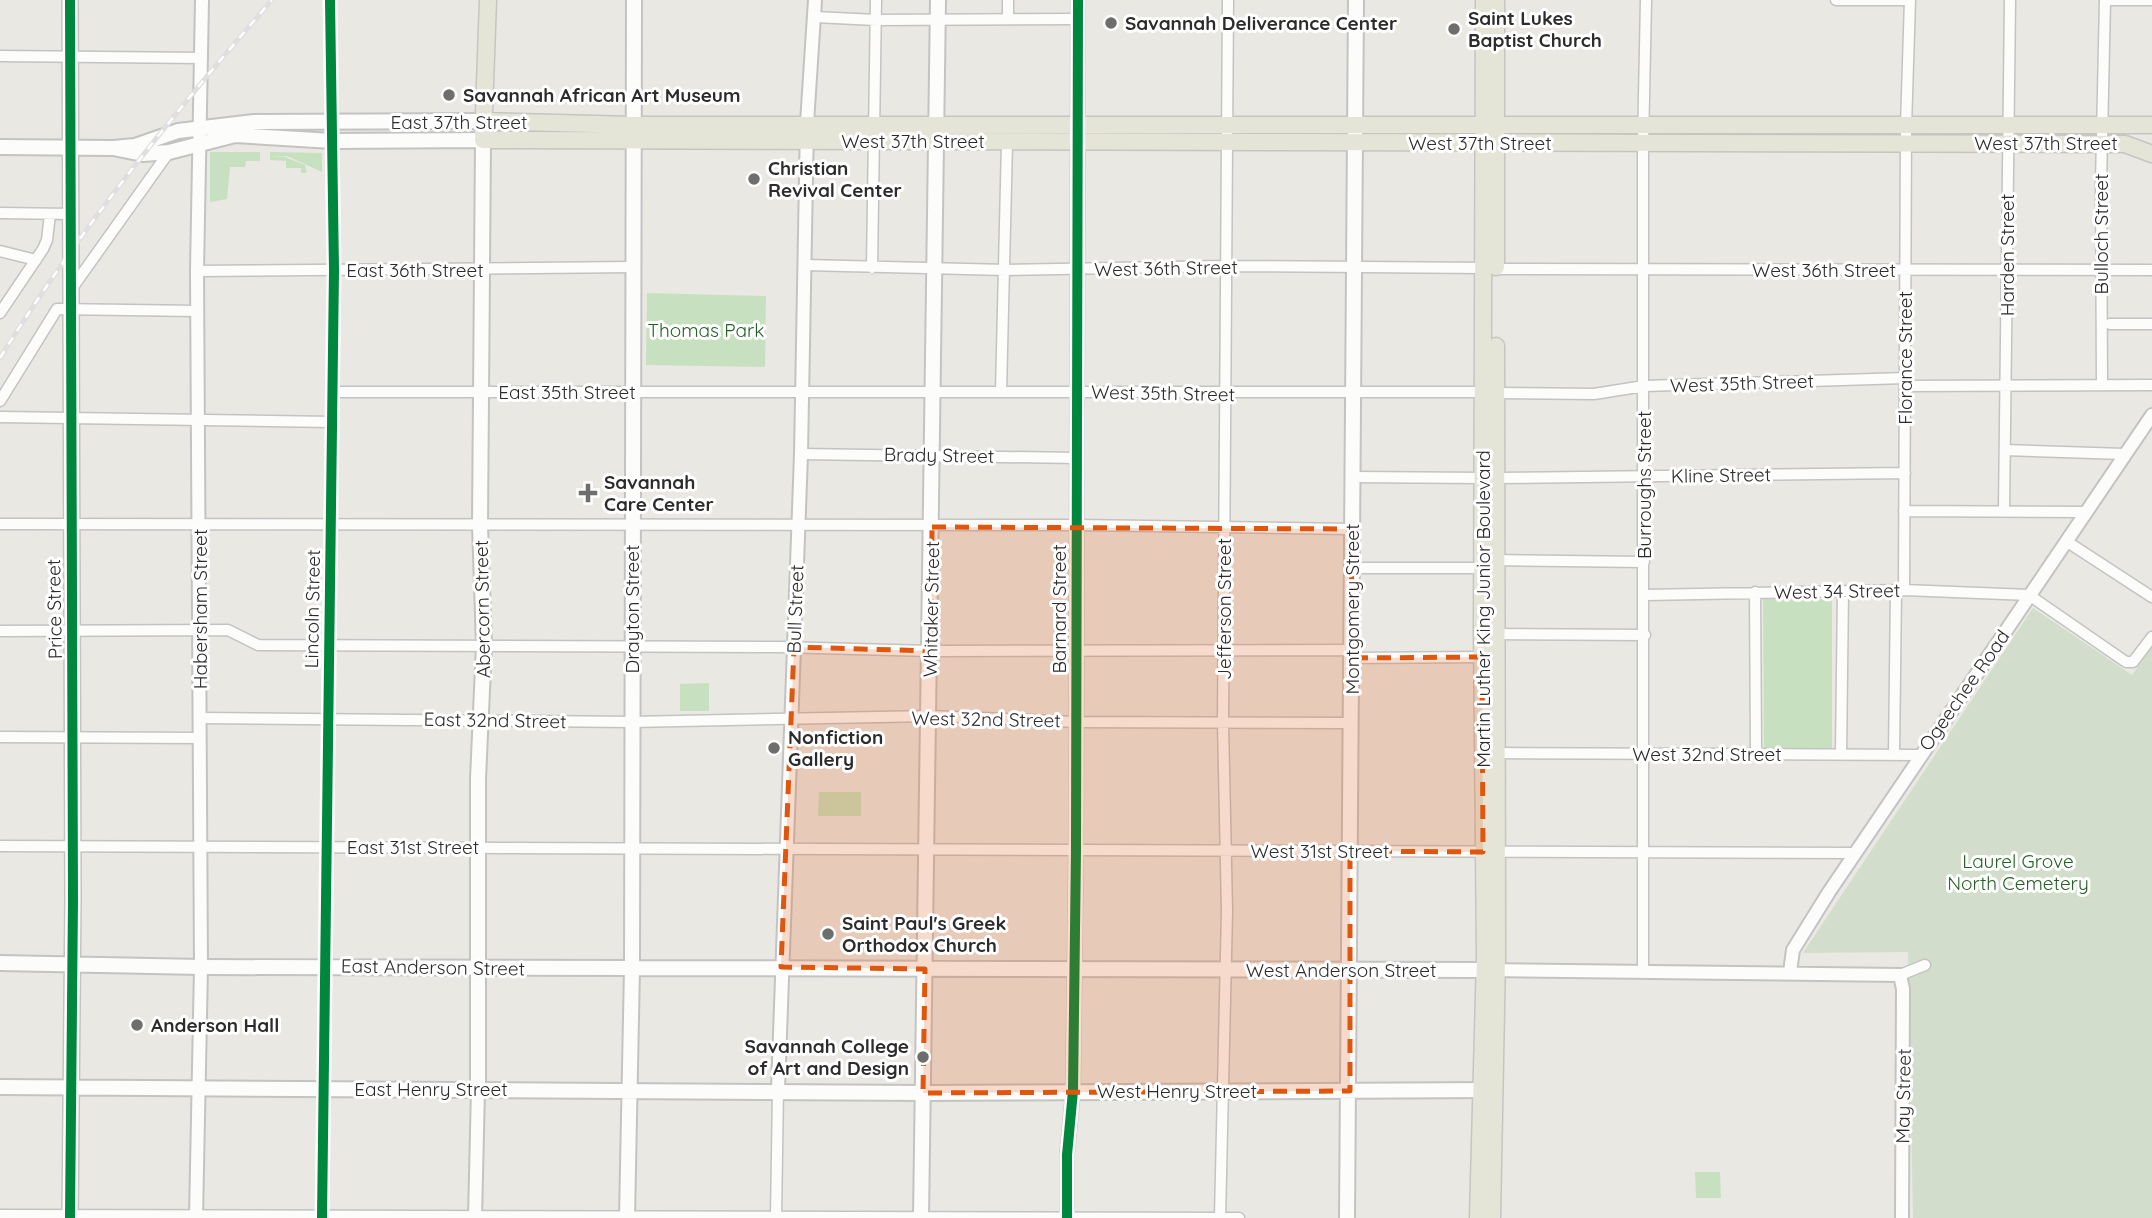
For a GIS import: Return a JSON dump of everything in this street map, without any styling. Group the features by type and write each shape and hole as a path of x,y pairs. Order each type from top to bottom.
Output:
{"main road":[{"name":"Price Street","path":"70,0 70,291 63,309 70,418 72,631 70,1216"},
{"name":"Abercorn Street","path":"478,1089 476,967 484,645 480,525 483,140 488,0"},
{"name":"Drayton Street","path":"627,1217 632,968 634,0"},
{"name":"Whitaker Street","path":"921,1217 938,0"},
{"name":"Montgomery Street","path":"1347,1218 1356,0"},
{"name":"Martin Luther King Junior Boulevard","path":"1478,1218 1490,970 1482,657 1488,564 1491,268 1484,0"},
{"name":"Martin Luther King Junior Boulevard","path":"1489,124 1496,0"},
{"name":"East 37th Street","path":"0,146 69,149 135,146 178,131 254,122 484,121 633,125 807,123"},
{"name":"West 37th Street","path":"807,123 1228,124 1489,144 1643,145 1906,134 2006,126 2151,125"},
{"name":"West 37th Street","path":"807,140 1227,143 1489,124 1644,125 1906,134 2007,143 2125,144"},
{"name":"East 37th Street","path":"113,148 143,154 169,152 235,135 332,141 807,140"},
{"path":"2125,144 2152,154"},
{"name":"Martin Luther King Junior Boulevard","path":"1488,564 1494,634 1495,753 1489,852"},
{"name":"East Anderson Street","path":"0,963 201,967 781,967"},
{"name":"West Anderson Street","path":"781,967 1490,970"},
{"name":"East Henry Street","path":"0,1087 778,1089"},
{"name":"West Henry Street","path":"778,1089 923,1093 1486,1090"},
{"name":"Martin Luther King Junior Boulevard","path":"1486,1090 1492,1218"}],"street":[{"name":"Habersham Street","path":"196,1216 201,967 201,420 197,271 202,0"},
{"name":"Lincoln Street","path":"322,1216 334,270 330,0"},
{"name":"Bull Street","path":"776,1217 781,967 801,454 807,123 814,0"},
{"path":"872,268 876,0"},
{"path":"1008,0 1008,19"},
{"name":"Barnard Street","path":"1067,1218 1073,1091 1076,850 1078,0"},
{"name":"Jefferson Street","path":"1220,1218 1226,970 1223,722 1228,0"},
{"name":"Burroughs Street","path":"1643,970 1643,145 1646,0"},
{"path":"1836,0 1910,0"},
{"name":"Florance Street","path":"1895,755 1905,473 1906,134 1910,0"},
{"name":"Harden Street","path":"2004,510 2006,126 2010,0"},
{"path":"2105,0 2152,0"},
{"name":"Bulloch Street","path":"2102,384 2105,0"},
{"path":"815,17 876,20 1077,19"},
{"path":"0,56 202,58"},
{"path":"1001,392 1007,142"},
{"name":"West 37th Street","path":"2125,144 2152,144"},
{"path":"70,291 169,152"},
{"path":"0,213 70,214"},
{"path":"1,309 47,240 50,215"},
{"path":"0,251 36,260"},
{"name":"West 36th Street","path":"806,265 1006,270 1226,266 1644,271 2152,270"},
{"name":"East 36th Street","path":"197,271 633,267"},
{"path":"0,401 63,309 198,311"},
{"path":"2110,324 2152,324"},
{"name":"West 35th Street","path":"801,393 1594,394 1644,386 1905,382 2152,384"},
{"name":"East 35th Street","path":"332,392 801,393"},
{"name":"Ogeechee Road","path":"1790,972 1793,950 1919,755 2152,415"},
{"path":"0,417 332,422"},
{"path":"2005,450 2124,454"},
{"name":"Brady Street","path":"801,454 1077,458"},
{"name":"Kline Street","path":"1352,477 1905,473"},
{"path":"1904,511 2084,512"},
{"path":"0,524 799,524 932,527 1077,525 1352,529"},
{"path":"2066,541 2152,597"},
{"path":"1352,568 1644,562"},
{"name":"West 34 Street","path":"1645,595 1900,590 2029,595"},
{"path":"1841,754 1843,591"},
{"path":"1755,592 1756,754"},
{"path":"2029,595 2126,662 2133,662 2152,637"},
{"path":"0,631 228,630 258,645 794,647 931,651 1224,650 1482,657"},
{"path":"1494,634 1645,635"},
{"name":"West 32nd Street","path":"790,719 930,716 1076,722 1351,723"},
{"name":"East 32nd Street","path":"200,718 631,722 790,719"},
{"path":"0,737 200,738"},
{"name":"West 32nd Street","path":"1495,753 1919,755"},
{"name":"East 31st Street","path":"0,846 785,851"},
{"name":"West 31st Street","path":"785,851 1856,853"},
{"path":"1900,975 1925,965"},
{"name":"West Anderson Street","path":"1490,970 1900,975"},
{"name":"May Street","path":"1900,975 1904,1002 1902,1218"},
{"name":"Abercorn Street","path":"475,1216 478,1089"},
{"path":"0,1214 1239,1218"}],"highlighted area":[{"path":"932,527 1352,529 1351,658 1482,657 1483,852 1350,851 1350,1091 923,1093 925,969 781,967 794,647 931,651"}],"green space":[{"path":"210,152 260,152 260,161 246,161 245,167 230,167 227,199 210,202"},
{"path":"270,152 322,153 322,172 287,156 271,157 285,157 305,165 307,173 301,173 301,168 286,168 286,161 270,160"},
{"name":"Thomas Park","path":"647,293 766,296 765,367 646,365"},
{"path":"1763,599 1832,599 1832,749 1764,750"},
{"name":"Laurel Grove North Cemetery","path":"2033,608 2132,675 2152,647 2152,1218 1913,1218 1908,952 1803,953"},
{"path":"709,683 709,711 680,711 680,684"},
{"path":"819,792 861,792 861,816 818,816"},
{"path":"1695,1172 1720,1172 1721,1198 1696,1198"}],"railway":[{"path":"0,358 62,264 128,174 272,0"}],"cycle path":[{"path":"70,0 73,899 70,1218"},
{"path":"322,1218 334,270 330,0"},
{"path":"1067,1218 1067,1155 1073,1091 1076,850 1078,0"}],"place":[{"name":"Savannah Deliverance Center","path":"1111,23"},
{"name":"Saint Lukes Baptist Church","path":"1454,29"},
{"name":"Savannah African Art Museum","path":"449,95"},
{"name":"Christian Revival Center","path":"754,179"},
{"name":"Savannah Care Center","path":"588,493"},
{"name":"Nonfiction Gallery","path":"774,748"},
{"name":"Saint Paul's Greek Orthodox Church","path":"828,934"},
{"name":"Anderson Hall","path":"137,1025"},
{"name":"Savannah College of Art and Design","path":"923,1057"}]}
